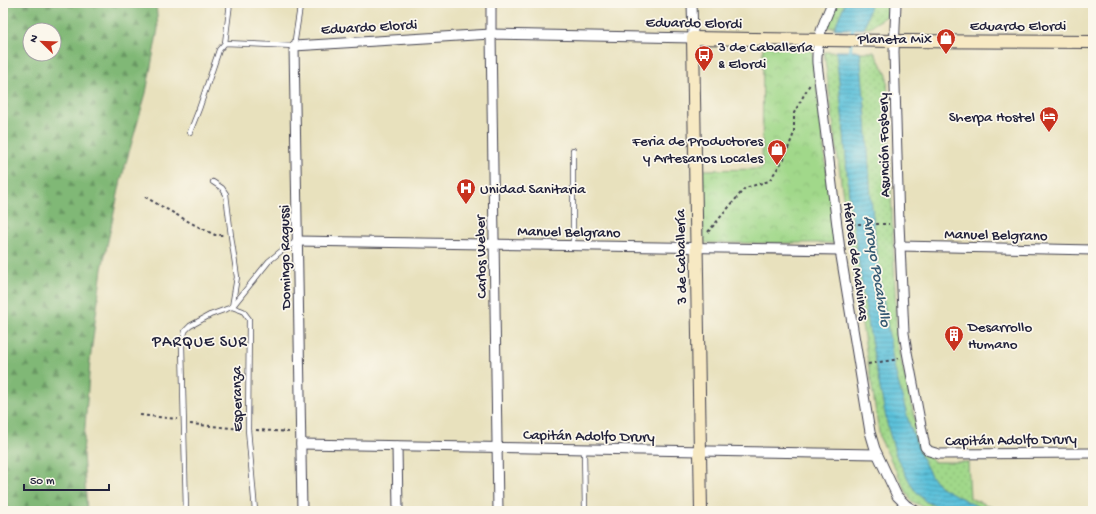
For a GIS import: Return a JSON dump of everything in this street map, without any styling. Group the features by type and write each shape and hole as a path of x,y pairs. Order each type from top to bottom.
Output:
{"main road":[{"name":"Eduardo Elordi","path":"693,38 1093,42"},
{"name":"3 de Caballería","path":"693,38 701,511"}],"street":[{"name":"Carlos Weber","path":"491,3 498,511"},
{"name":"3 de Caballería","path":"692,3 693,38"},
{"name":"Héroes de Malvinas","path":"832,3 821,29 824,40 817,51 817,63 840,250 870,432 877,454 902,507 916,511"},
{"name":"Asunción Fosbery","path":"896,3 894,52 899,246 905,339 924,444 929,452"},
{"name":"Eduardo Elordi","path":"294,46 491,34 693,38"},
{"name":"Domingo Ragussi","path":"294,46 302,511"},
{"name":"Manuel Belgrano","path":"297,241 840,250"},
{"name":"Manuel Belgrano","path":"899,246 1093,250"},
{"name":"Capitán Adolfo Drury","path":"301,444 877,454"},
{"path":"397,446 398,511"},
{"name":"Capitán Adolfo Drury","path":"929,452 939,454 1093,452"}],"lane":[{"path":"190,132 207,88 219,50 225,43 230,3"},
{"name":"Domingo Ragussi","path":"294,46 300,3"},
{"path":"225,43 294,46"},
{"path":"572,150 573,245"},
{"path":"213,182 222,188 226,194 237,277 232,307"},
{"path":"186,511 182,346 185,331 190,326 210,315 232,307 269,261 297,241"},
{"name":"Esperanza","path":"232,307 243,311 249,319 248,429 255,511"},
{"path":"584,449 585,511"}],"path":[{"path":"696,248 712,226 745,188 769,181 784,159 794,133 794,113 810,84 817,63"},
{"path":"146,197 215,235 231,236"},
{"path":"837,224 899,224"},
{"path":"859,365 908,358"},
{"path":"140,415 184,422 301,433"}],"green space":[{"path":"3,3 156,3 158,29 146,93 121,180 102,269 90,361 83,454 87,511 3,511"},
{"path":"835,3 888,3 887,16 868,28 827,27"},
{"path":"763,46 812,46 835,243 703,243 702,170 762,169"},
{"path":"824,52 874,52 887,75 897,343 923,453 935,462 968,462 970,498 1001,511 932,511 911,501 880,438 849,243"}],"water":[{"path":"845,3 871,3 864,29 834,29"},
{"path":"836,51 860,51 871,198 879,274 894,366 909,423 921,456 931,476 941,487 972,504 989,511 945,511 925,501 913,488 897,458 888,428 863,293 849,196"}],"waterway":[{"name":"Arroyo Pocahullo","path":"850,54 851,36 854,25"}],"place":[{"name":"Planeta Mix","path":"946,55"},
{"name":"3 de Caballería & Elordi","path":"704,72"},
{"name":"Sherpa Hostel","path":"1049,133"},
{"name":"Feria de Productores y Artesanos Locales","path":"777,166"},
{"name":"Unidad Sanitaria","path":"466,205"},
{"name":"Desarrollo Humano","path":"954,352"}],"district":[{"name":"PARQUE SUR","path":"200,340"}]}
